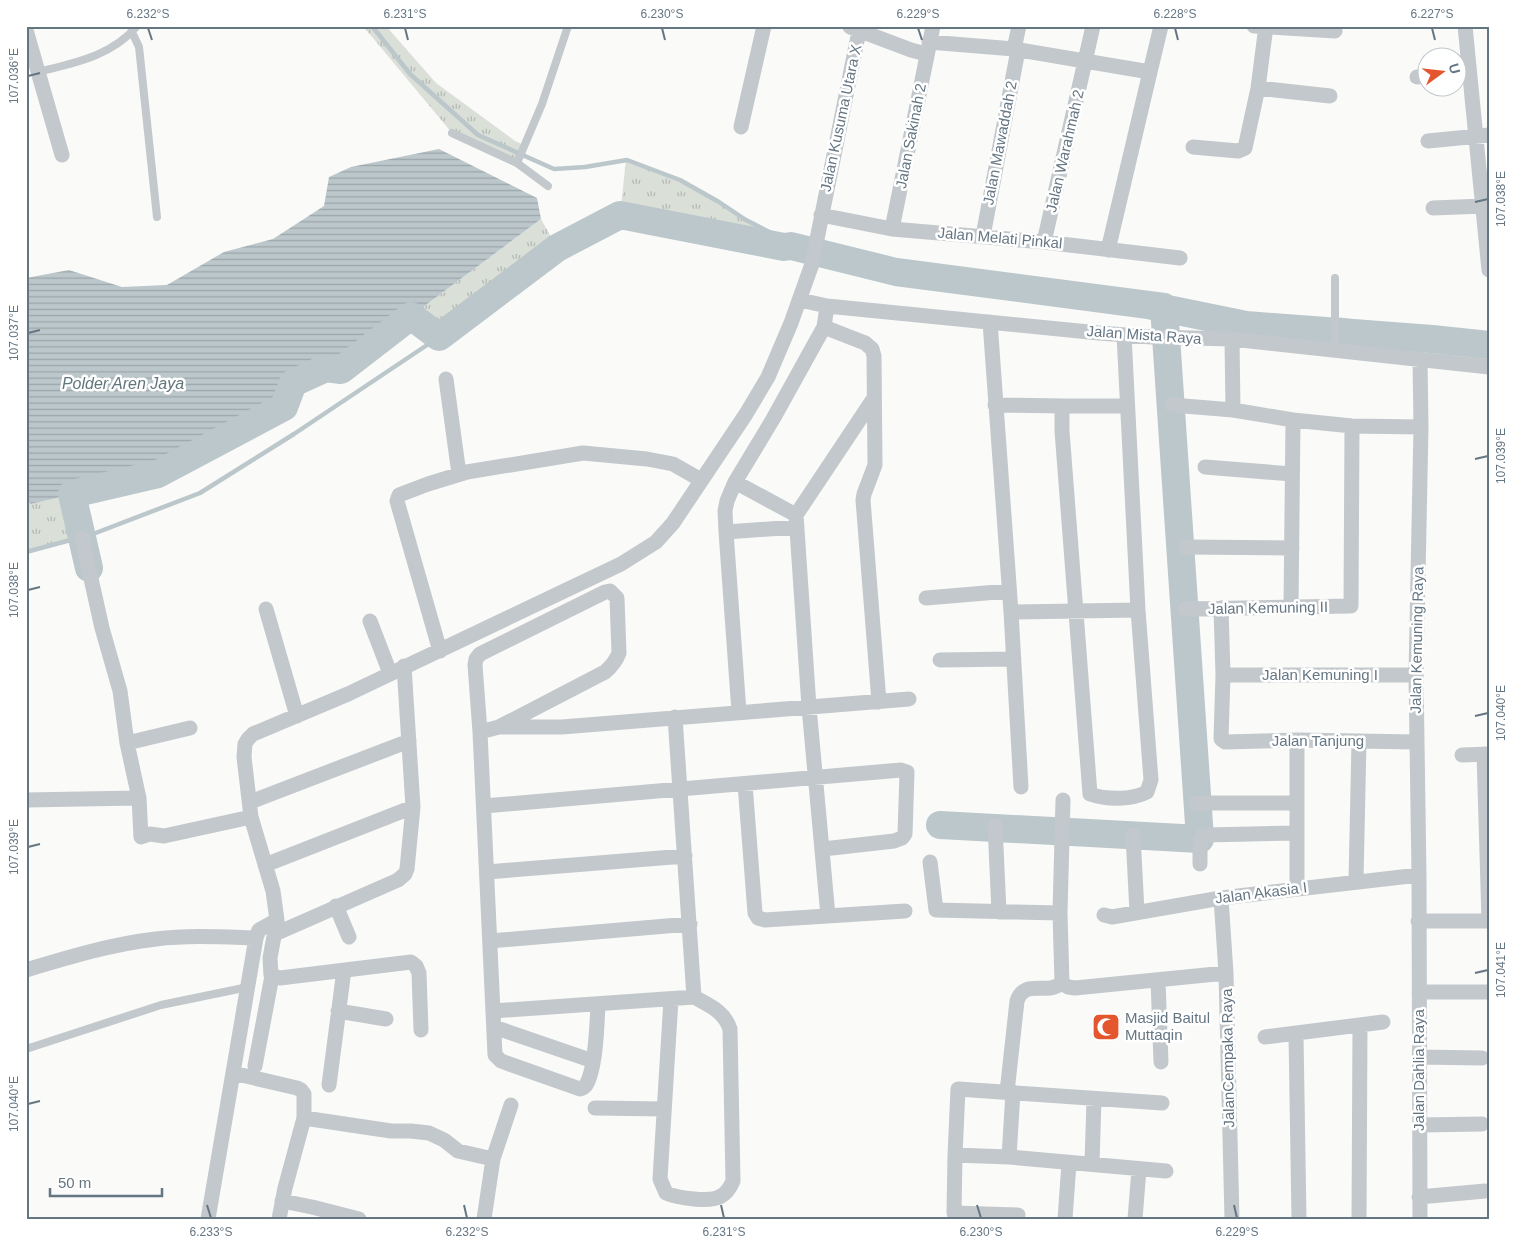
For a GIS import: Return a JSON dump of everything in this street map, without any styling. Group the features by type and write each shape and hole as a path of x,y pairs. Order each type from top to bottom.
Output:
{"street":[{"path":"741,127 764,26"},
{"name":"Jalan Sakinah 2","path":"892,229 933,26"},
{"name":"Jalan Mawaddah 2","path":"983,236 1019,26"},
{"name":"Jalan Warahmah 2","path":"1044,242 1094,26"},
{"path":"1108,250 1160,26"},
{"path":"1465,26 1465,48"},
{"path":"1193,147 1238,152 1245,148 1258,88 1262,27 1335,31"},
{"path":"854,28 928,48 1016,49 1150,72"},
{"name":"Jalan Kusuma Utara X","path":"255,1066 272,976 270,958 276,927 273,891 250,810 244,756 245,744 253,734 348,694 621,564 656,542 673,523 746,414 768,377 800,300 812,264 854,28"},
{"path":"26,30 62,155"},
{"path":"1468,85 1483,135 1484,206 1489,270"},
{"path":"1258,88 1330,96"},
{"path":"1428,141 1483,135"},
{"path":"1433,208 1484,206"},
{"name":"Jalan Melati Pinkal","path":"820,215 892,229 1044,242 1180,258"},
{"name":"Jalan Mista Raya","path":"800,300 827,306 990,322 1124,335 1232,339 1489,367"},
{"path":"739,712 726,532 727,501 735,482 773,419 824,327 827,306"},
{"path":"990,322 1011,612 1021,787"},
{"path":"824,327 866,343 872,349 874,356 875,466 863,500 879,702"},
{"path":"1062,406 1062,431 1090,794 1111,797 1139,796 1147,792 1151,780 1138,610 1124,335"},
{"path":"1232,339 1233,410"},
{"name":"Jalan Kemuning Raya","path":"1418,921 1416,675 1421,427 1420,359"},
{"path":"446,379 459,474"},
{"path":"828,916 796,521 874,398"},
{"path":"1172,404 1352,426 1421,427"},
{"path":"996,405 1127,406"},
{"path":"1291,606 1293,420"},
{"name":"Jalan Kemuning II","path":"1185,610 1351,606 1352,426"},
{"path":"440,651 397,501 399,495 459,474 583,453 648,459 673,464 700,480"},
{"path":"1205,467 1292,474"},
{"path":"735,482 796,521"},
{"path":"726,532 796,521"},
{"path":"82,538 102,628 120,691 127,743 139,798 141,837 150,834 164,836 250,810 409,741"},
{"path":"1185,546 1292,548"},
{"path":"480,732 499,727 605,672 611,667 619,653 617,598 615,595 610,591 605,592 480,654 476,659 475,665 484,806 494,1049 497,1058 580,1089 586,1086 593,1061 598,1004"},
{"path":"926,598 1009,591"},
{"path":"1221,608 1223,675"},
{"path":"266,609 297,716"},
{"path":"1011,612 1138,610"},
{"path":"370,621 390,673"},
{"path":"940,660 1014,659"},
{"path":"208,1219 256,938 259,930 276,927 336,906 398,880 405,874 408,862 413,807 404,666"},
{"name":"Jalan Kemuning I","path":"1223,675 1416,675"},
{"name":"Jalan Tanjung","path":"1223,675 1221,739 1225,742 1297,740 1416,742"},
{"path":"499,727 562,727 908,699"},
{"path":"675,718 694,997"},
{"path":"127,743 190,728"},
{"path":"1297,740 1297,888"},
{"path":"1356,881 1359,741"},
{"path":"1418,921 1489,920 1486,754 1462,755"},
{"path":"484,806 745,784 816,776 905,770 908,776 905,834 902,838 894,841 823,849"},
{"path":"745,784 756,913 758,918 765,920 905,911"},
{"path":"26,800 139,798"},
{"path":"1063,800 1060,913 1062,983 1068,988 1075,988 1226,973"},
{"path":"1196,803 1297,803"},
{"path":"265,865 413,807"},
{"path":"995,825 999,912"},
{"path":"1200,864 1200,841 1202,836 1297,833"},
{"path":"1133,835 1136,912"},
{"path":"487,872 685,856"},
{"path":"930,862 936,910 1060,913"},
{"name":"Jalan Akasia I","path":"1104,915 1112,917 1221,898 1419,875"},
{"name":"JalanCempaka Raya","path":"1221,898 1226,973 1232,1219"},
{"path":"336,906 349,937"},
{"name":"Jalan Dahlia Raya","path":"1418,921 1420,1219"},
{"path":"490,941 690,924"},
{"path":"26,970 77,954 157,939 215,936 256,938"},
{"path":"272,976 280,978 411,962 416,966 418,973 421,1030"},
{"path":"329,1085 344,970"},
{"path":"1158,980 1161,1062"},
{"path":"1009,1157 1010,1092 1017,1001 1020,994 1025,990 1056,988 1062,983"},
{"path":"1419,992 1489,992"},
{"path":"493,1011 694,997 720,1011 727,1019 730,1029 733,1181 729,1189 720,1197 711,1199 676,1197 666,1193 660,1179 671,999"},
{"path":"338,1010 386,1019"},
{"path":"1265,1037 1383,1022"},
{"path":"1359,1219 1360,1025"},
{"path":"494,1027 593,1061"},
{"path":"1296,1034 1299,1219"},
{"path":"1419,1057 1482,1058"},
{"path":"233,1073 301,1090 304,1098 304,1118 279,1219"},
{"path":"1018,1216 954,1213 958,1089 1162,1104"},
{"path":"1092,1164 1094,1099"},
{"path":"484,1219 493,1159 511,1105"},
{"path":"595,1108 664,1109"},
{"path":"304,1118 391,1131 411,1130 429,1133 444,1140 458,1151 493,1159"},
{"path":"1420,1125 1482,1124"},
{"path":"955,1155 1009,1157 1166,1171"},
{"path":"1065,1219 1069,1162"},
{"path":"1135,1219 1139,1169"},
{"path":"1420,1197 1484,1191"},
{"path":"282,1201 322,1214 359,1219"}],"lane":[{"path":"518,160 538,115 568,26"},
{"path":"38,72 82,61 108,51 135,29 139,47 156,217"},
{"path":"452,133 518,160 548,186"},
{"path":"1336,278 1336,350"},
{"path":"26,1048 161,1005 248,987"}],"green space":[{"path":"363,26 386,26 436,83 515,141 524,145 517,163 452,133"},
{"path":"626,160 680,180 746,220 787,241 811,239 810,262 784,247 620,215"},
{"path":"541,219 557,248 439,337 411,316"},
{"path":"1335,317 1489,333 1489,367 1335,350"},
{"path":"72,494 82,538 26,552 26,500 31,504"}],"water":[{"name":"Polder Aren Jaya","path":"439,149 537,198 541,219 341,370 326,368 293,383 284,407 158,474 31,504 26,500 26,278 69,270 122,287 167,285 224,252 273,239 324,206 329,177 351,167"}],"waterway":[{"path":"26,552 93,534 200,493 294,434 439,337 557,248 620,215 784,247 791,246 787,241 746,220 680,180 627,160 585,167 554,169 478,135 410,74 372,26"},
{"path":"89,568 72,494 158,474 284,407 293,383 326,368 341,370 411,316 439,337 557,248 620,215 784,247 791,246 896,272 1164,307 1200,839 940,825"},
{"path":"1148,305 1246,325 1489,345"}],"place":[{"name":"Masjid Baitul Muttaqin","path":"1106,1027"}]}
